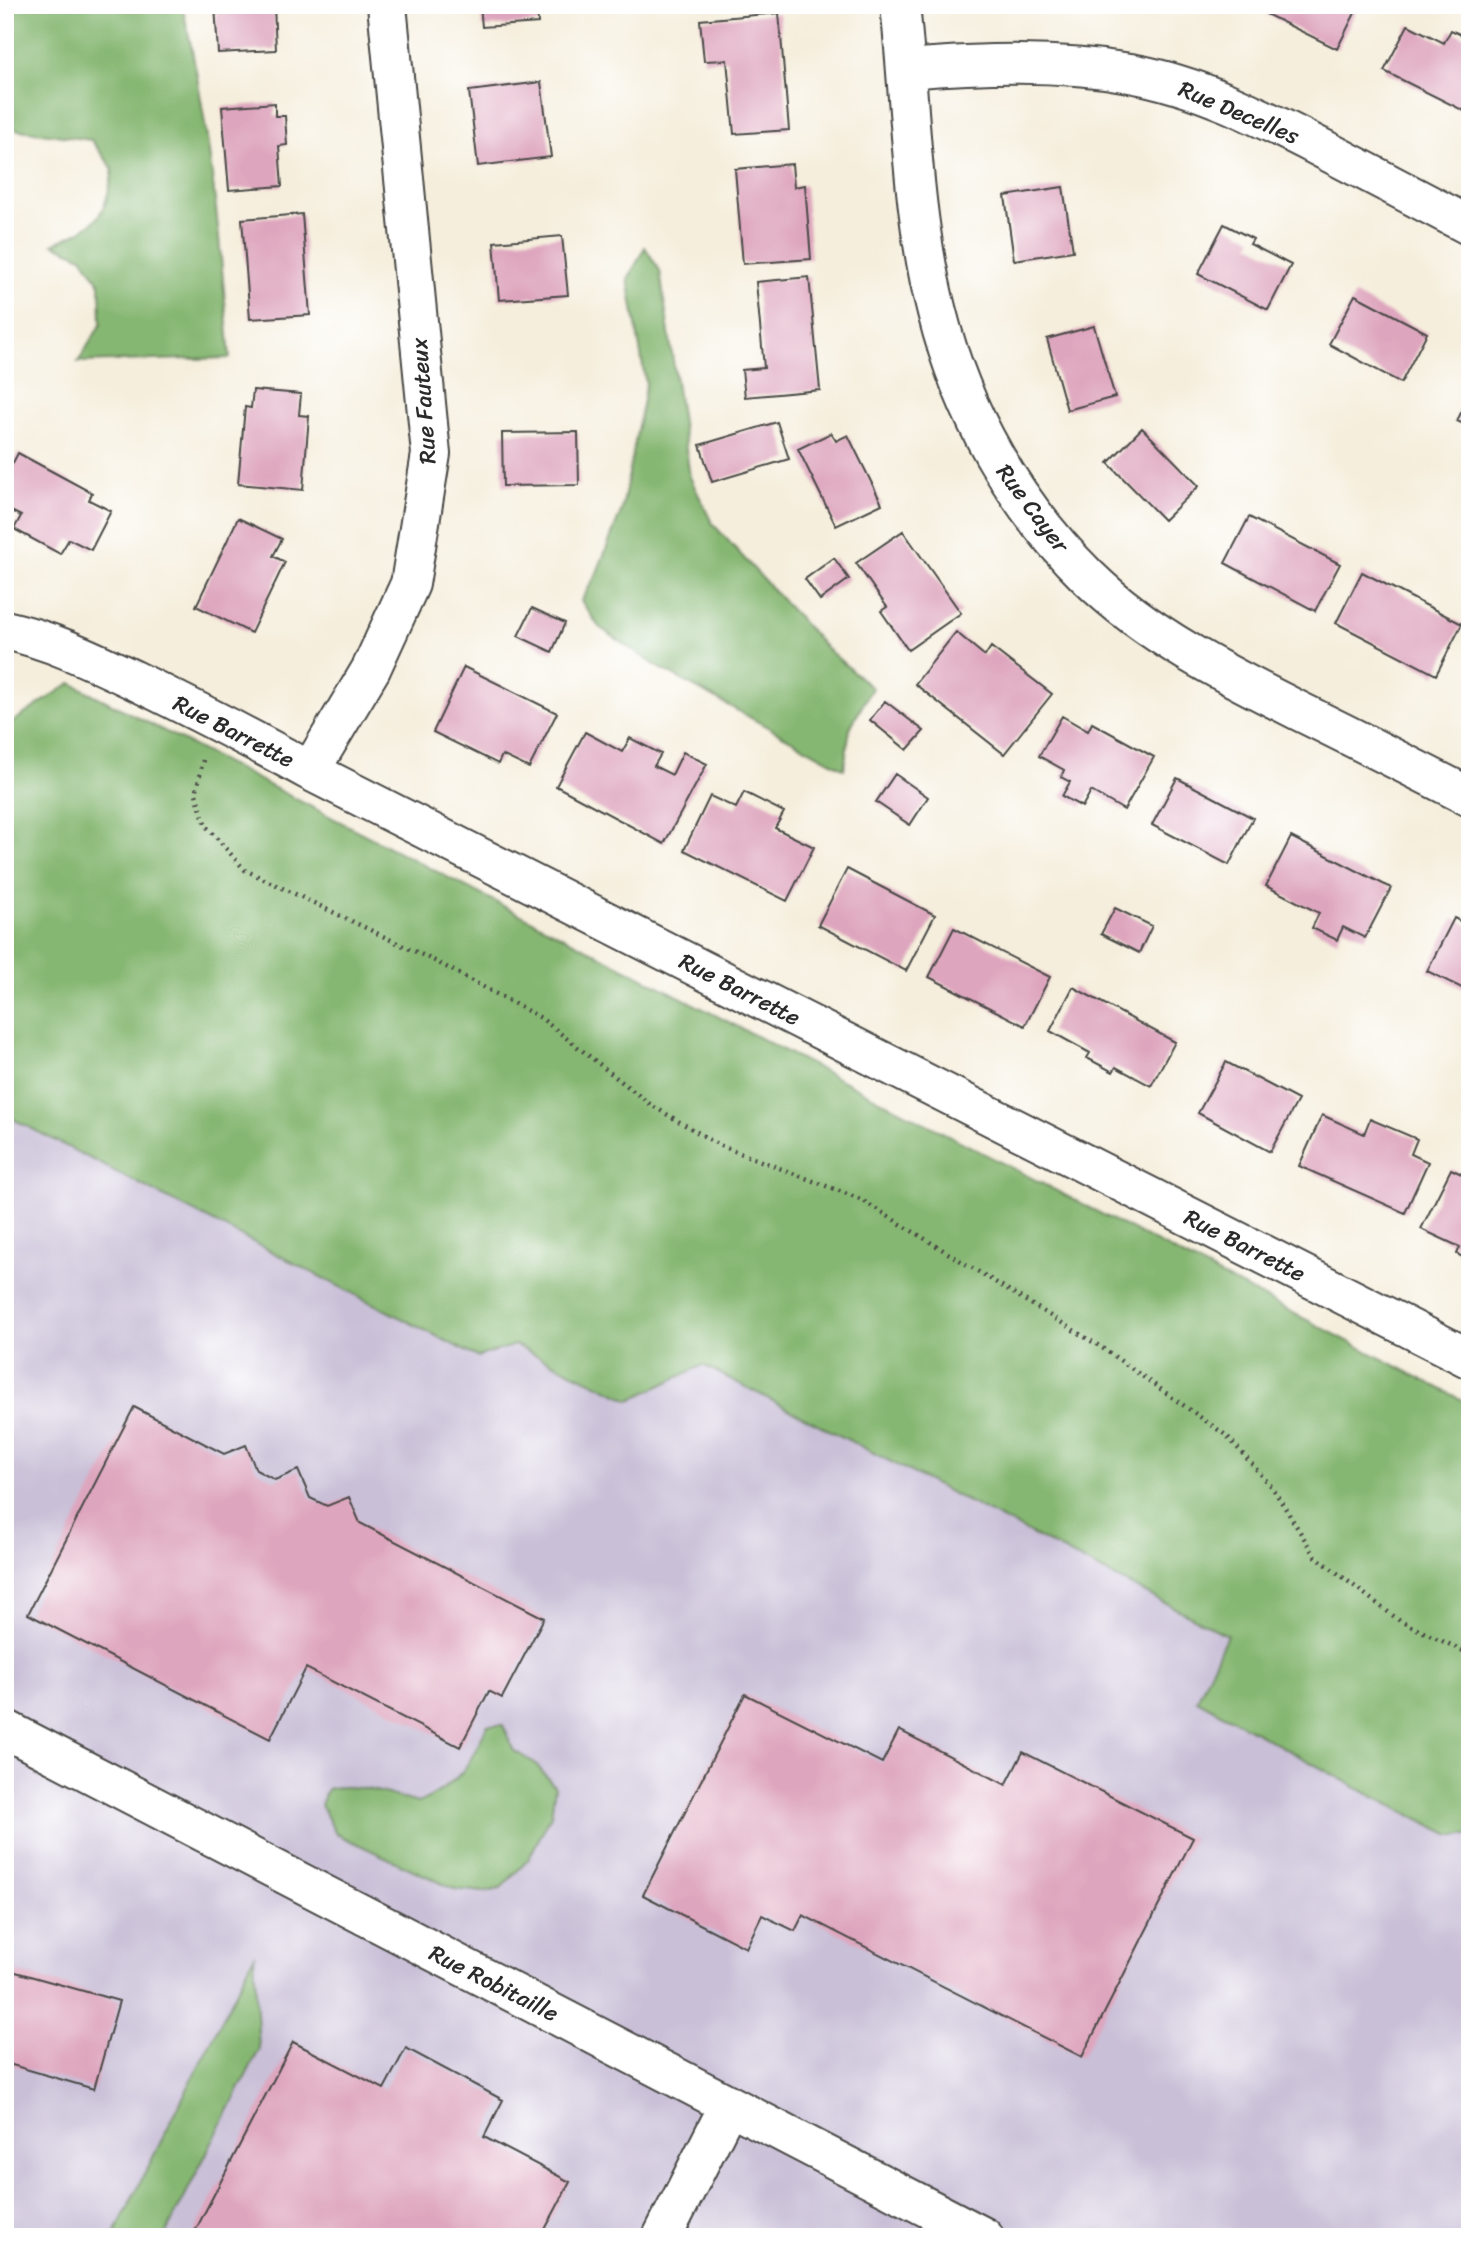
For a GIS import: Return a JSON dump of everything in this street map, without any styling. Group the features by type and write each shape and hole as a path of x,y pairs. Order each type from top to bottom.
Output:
{"street":[{"name":"Rue Fauteux","path":"310,771 371,669 410,584 431,454 387,5"},
{"name":"Rue Cayer","path":"900,5 916,193 937,312 954,368 986,442 1014,490 1088,577 1138,618 1188,652 1470,797"},
{"name":"Rue Decelles","path":"907,69 1001,63 1069,66 1131,73 1197,90 1254,114 1470,226"},
{"name":"Rue Barrette","path":"5,629 36,636 212,718 310,771 1470,1359"},
{"name":"Rue Robitaille","path":"5,1729 984,2237"},
{"path":"662,2237 729,2105"}],"path":[{"path":"212,718 196,794 206,826 245,870 437,962 541,1017 651,1105 719,1145 860,1199 1090,1340 1227,1436 1272,1487 1315,1556 1400,1621 1470,1654"}],"shaded area":[{"path":"5,1021 703,1365 1470,1758 1470,2237 5,2237"}],"green space":[{"path":"5,5 182,5 207,137 230,358 78,362 101,324 100,284 82,257 53,244 81,231 97,218 106,200 113,169 91,140 5,128"},
{"path":"645,247 660,271 690,477 712,523 825,647 872,688 850,728 844,769 658,667 599,627 581,601 596,575 622,509 646,384 628,279"},
{"path":"71,683 1470,1404 1470,1835 1451,1835 1370,1795 1197,1700 1227,1635 703,1365 630,1400 515,1345 477,1357 5,1115 5,727"},
{"path":"487,1725 503,1725 514,1751 535,1763 555,1787 551,1815 528,1860 500,1889 484,1892 454,1889 336,1834 321,1805 327,1789 361,1788 418,1803 443,1789 462,1772"},
{"path":"254,1956 259,2050 164,2237 113,2237"}],"building":[{"path":"215,5 274,5 276,50 218,53"},
{"path":"480,5 537,5 538,23 482,27"},
{"path":"1270,5 1359,5 1337,49 1266,14"},
{"path":"779,13 789,130 734,134 727,60 704,61 700,20"},
{"path":"1408,25 1444,43 1451,30 1470,39 1470,114 1384,71"},
{"path":"541,82 551,157 478,166 469,91"},
{"path":"275,103 275,116 285,116 287,145 279,146 282,186 229,190 222,107"},
{"path":"792,164 794,187 805,185 811,259 743,264 735,169"},
{"path":"1063,187 1073,251 1014,260 1005,196"},
{"path":"302,214 310,315 250,319 242,219"},
{"path":"1224,224 1253,239 1250,244 1291,265 1268,310 1198,274"},
{"path":"562,236 568,295 499,300 494,242"},
{"path":"809,277 820,390 745,397 742,370 764,368 756,282"},
{"path":"1355,295 1427,333 1401,383 1329,344"},
{"path":"1094,326 1115,397 1067,410 1047,339"},
{"path":"253,390 301,394 299,415 309,416 303,490 238,484 245,407 251,408"},
{"path":"1470,394 1470,427 1457,421"},
{"path":"777,422 789,459 712,482 700,445"},
{"path":"1142,428 1199,486 1164,520 1108,463"},
{"path":"578,432 579,485 503,486 502,433"},
{"path":"831,433 836,441 848,435 882,504 836,526 798,449"},
{"path":"18,453 92,493 89,500 111,511 91,550 69,539 60,554 14,529 21,516 5,508 5,478"},
{"path":"1249,517 1340,564 1315,611 1225,563"},
{"path":"238,518 282,539 273,556 285,562 251,633 196,606"},
{"path":"903,531 961,613 908,650 881,611 887,607 856,563"},
{"path":"834,558 849,579 820,600 805,579"},
{"path":"1362,572 1462,624 1436,675 1336,623"},
{"path":"532,608 565,623 552,652 518,636"},
{"path":"956,632 985,656 991,647 1052,694 1004,754 915,684"},
{"path":"464,667 557,713 529,768 502,755 498,764 433,732"},
{"path":"885,701 924,731 907,750 870,720"},
{"path":"1062,716 1088,731 1092,723 1154,757 1124,810 1091,791 1082,807 1062,796 1070,782 1061,777 1064,770 1039,756"},
{"path":"585,732 622,752 630,738 661,754 654,766 672,775 683,752 707,764 664,844 556,786"},
{"path":"895,774 928,797 910,825 876,802"},
{"path":"1177,778 1253,818 1229,865 1152,825"},
{"path":"744,792 784,812 775,828 814,847 787,901 684,850 710,796 736,808"},
{"path":"1291,837 1391,888 1365,938 1343,927 1337,940 1312,928 1319,913 1266,886"},
{"path":"847,869 935,915 906,971 818,925"},
{"path":"1115,908 1152,926 1139,953 1101,934"},
{"path":"1454,918 1470,926 1470,992 1427,971"},
{"path":"954,928 1050,977 1025,1026 929,977"},
{"path":"1073,987 1175,1042 1151,1086 1116,1067 1113,1072 1087,1058 1090,1053 1050,1031"},
{"path":"1226,1062 1298,1100 1270,1152 1198,1113"},
{"path":"1322,1115 1364,1134 1370,1119 1417,1139 1411,1154 1428,1162 1405,1213 1299,1166"},
{"path":"1451,1169 1470,1178 1470,1261 1457,1254 1460,1247 1421,1229"},
{"path":"134,1407 224,1454 246,1445 256,1470 275,1480 298,1470 310,1498 327,1506 349,1497 360,1523 544,1618 502,1698 489,1691 460,1747 306,1668 270,1739 28,1614"},
{"path":"745,1694 882,1763 899,1730 1006,1785 1023,1752 1193,1838 1082,2057 803,1915 795,1931 762,1915 746,1948 643,1895"},
{"path":"5,1969 119,2001 94,2089 5,2063"},
{"path":"293,2042 384,2089 406,2048 503,2100 484,2137 570,2182 541,2237 192,2237"}]}
